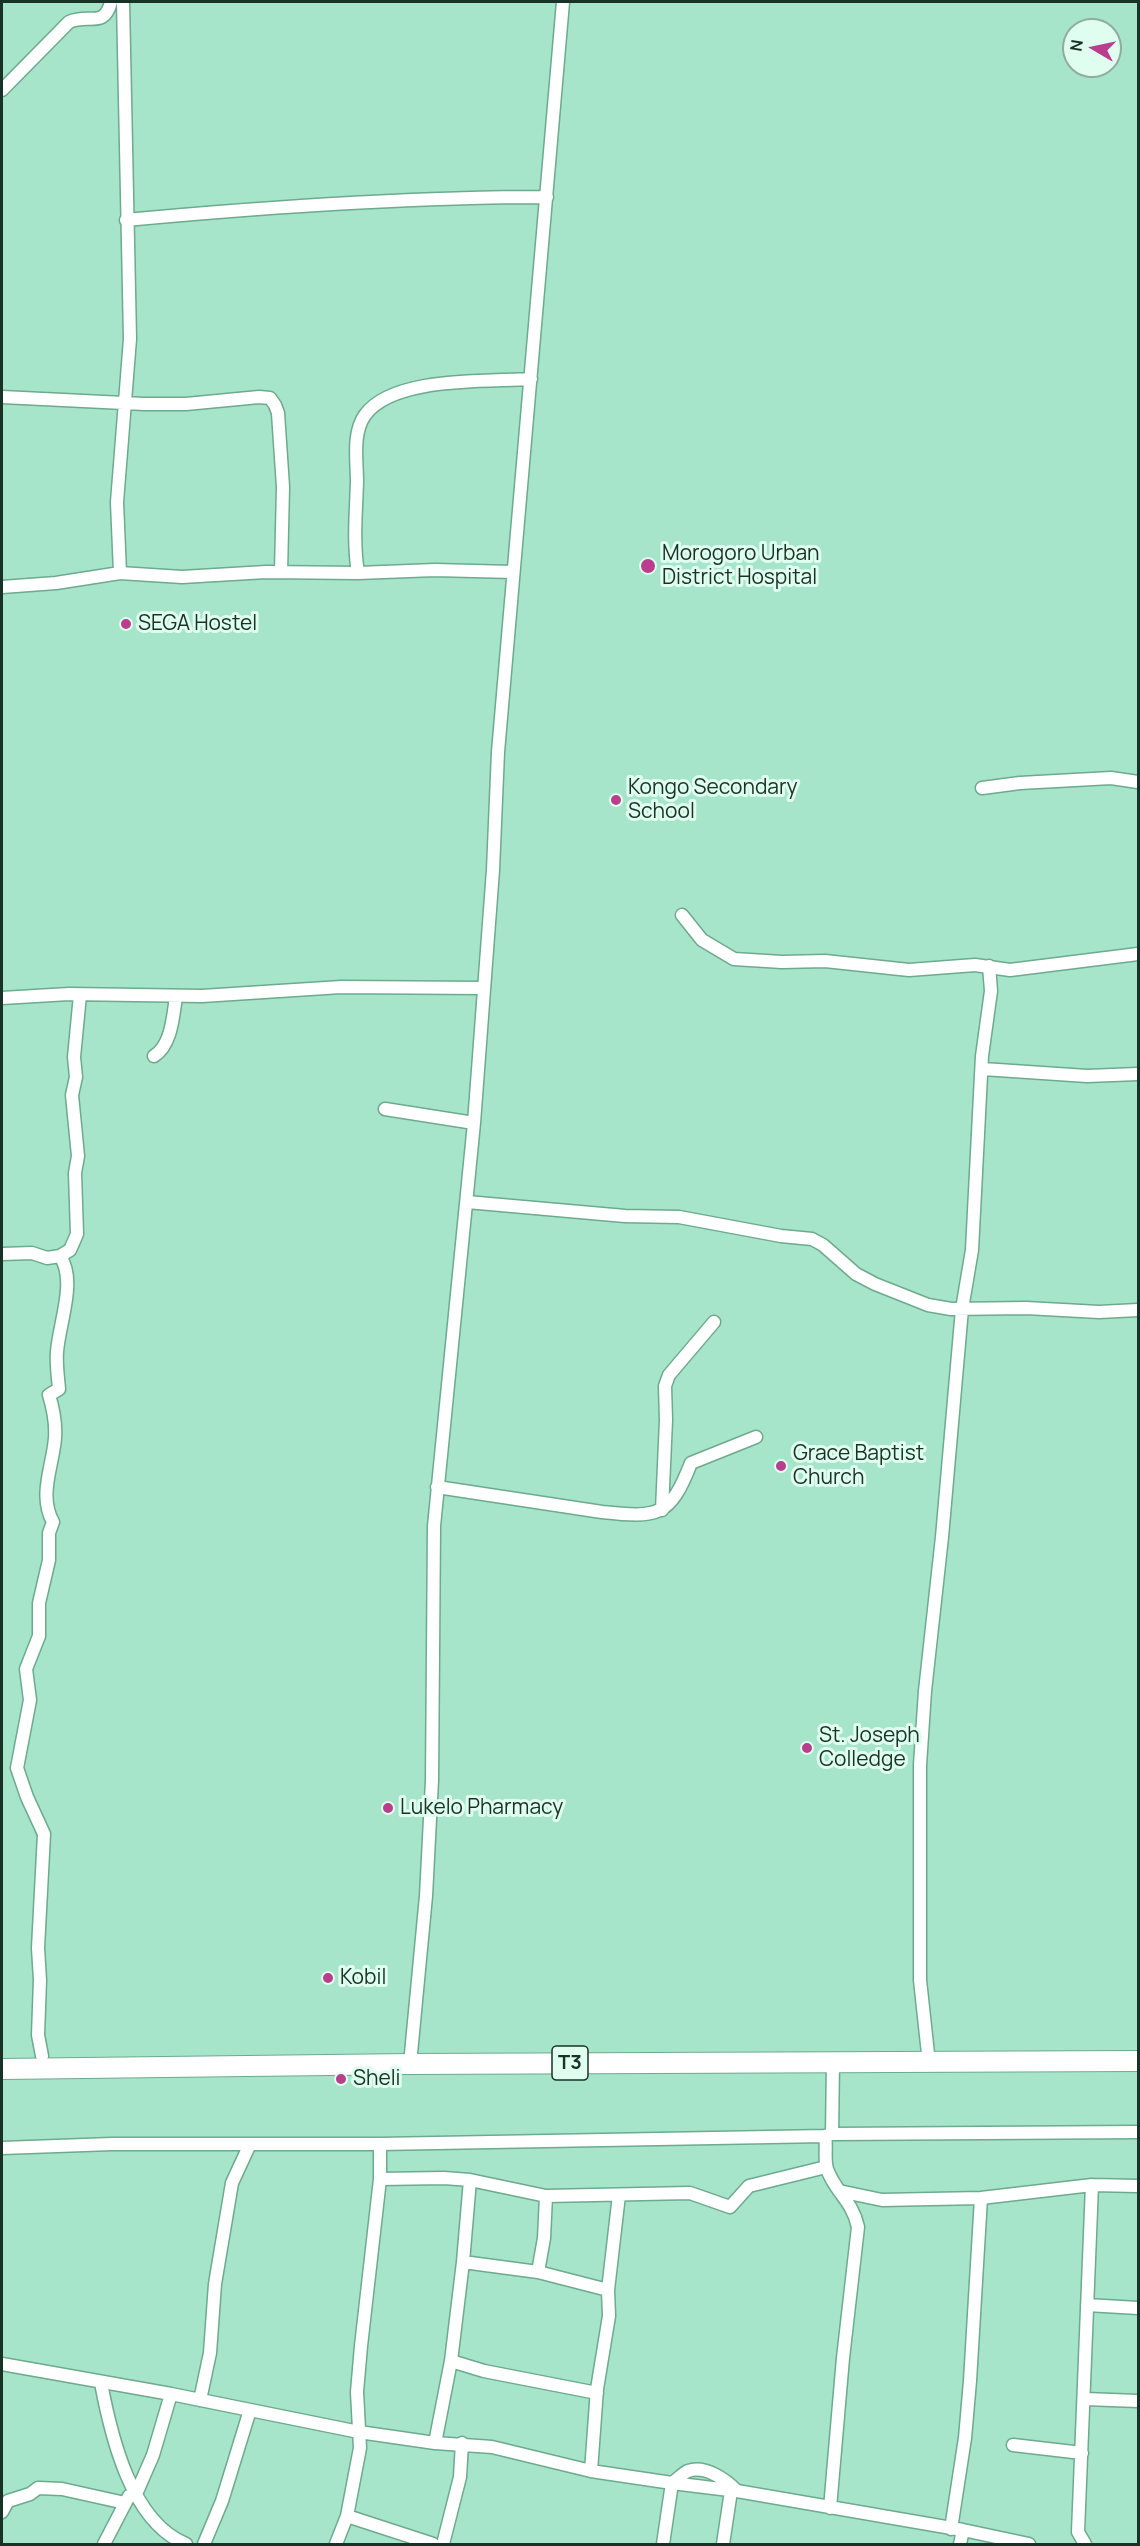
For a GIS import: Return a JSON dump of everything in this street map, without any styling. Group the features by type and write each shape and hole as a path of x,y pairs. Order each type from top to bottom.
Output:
{"highway":[{"name":"T3","path":"2,2069 833,2061 929,2063 1138,2061"}],"street":[{"path":"2,90 69,22 77,18 99,19 108,12 111,2"},
{"path":"120,573 117,502 130,339 123,2"},
{"path":"410,2064 426,1896 432,1780 434,1526 474,1123 493,870 498,752 563,2"},
{"path":"126,220 306,205 547,197"},
{"path":"358,573 354,535 357,432 364,415 381,400 403,391 437,385 531,379"},
{"path":"2,397 186,404 259,397 270,399 275,405 282,464 281,572"},
{"path":"2,586 56,583 120,573 182,577 281,572 358,573 435,570 513,572"},
{"path":"982,788 1010,783 1111,778 1138,782"},
{"path":"682,915 702,940 734,959 782,962 825,961 909,969 989,966 1010,970 1138,954"},
{"path":"929,2063 920,1980 920,1765 925,1691 942,1537 962,1310 972,1250 982,1056 991,991 989,966"},
{"path":"2,998 80,994 176,997 341,987 484,988"},
{"path":"2,1254 32,1253 47,1258 60,1256 70,1250 77,1234 75,1173 78,1156 72,1095 76,1077 74,1057 80,994"},
{"path":"154,1056 160,1052 170,1032 176,997"},
{"path":"983,1069 1087,1076 1138,1074"},
{"path":"385,1109 474,1123"},
{"path":"467,1202 625,1216 679,1217 781,1236 812,1239 823,1245 856,1274 874,1284 928,1305 962,1310 1026,1308 1099,1312 1138,1310"},
{"path":"42,2056 38,2035 40,1980 38,1948 44,1834 17,1768 30,1700 26,1669 39,1636 39,1603 49,1560 49,1533 53,1522 48,1512 46,1486 55,1438 49,1395 59,1389 56,1353 66,1293 67,1266 60,1256"},
{"path":"662,1510 666,1420 665,1386 669,1375 714,1322"},
{"path":"437,1487 642,1515 662,1510 674,1500 691,1462 756,1437"},
{"path":"830,2508 842,2368 858,2227 854,2210 839,2191 826,2167 833,2061"},
{"path":"2,2148 1138,2132"},
{"path":"200,2400 210,2353 215,2284 232,2183 250,2144"},
{"path":"336,2544 346,2516 360,2448 357,2392 380,2179 380,2144"},
{"path":"380,2179 470,2180 546,2196 690,2193 730,2207 749,2186 826,2167"},
{"path":"435,2443 451,2361 470,2180"},
{"path":"839,2191 882,2200 981,2198 1092,2185 1138,2186"},
{"path":"1071,2544 1078,2532 1092,2185"},
{"path":"591,2471 597,2392 609,2316 608,2290 619,2195"},
{"path":"538,2272 544,2238 546,2196"},
{"path":"960,2544 957,2529 970,2381 981,2198"},
{"path":"463,2262 538,2272 608,2290"},
{"path":"1087,2305 1138,2308"},
{"path":"451,2361 484,2371 597,2392"},
{"path":"2,2364 171,2394 359,2432 435,2443 462,2443 492,2447 591,2471 734,2491 957,2529 1029,2544"},
{"path":"101,2383 110,2428 134,2492 162,2531 186,2544"},
{"path":"104,2544 124,2503 134,2492 153,2455 171,2394"},
{"path":"1085,2399 1138,2401"},
{"path":"204,2544 222,2501 250,2410"},
{"path":"444,2544 460,2477 462,2443"},
{"path":"1013,2445 1082,2453"},
{"path":"663,2544 672,2483 688,2471 705,2470 720,2477 734,2491"},
{"path":"4,2504 30,2494 38,2488 62,2488 124,2503"},
{"path":"723,2544 734,2491"},
{"path":"346,2516 433,2544"},
{"path":"1078,2532 1085,2544"}],"place":[{"name":"Morogoro Urban District Hospital","path":"648,566"},
{"name":"SEGA Hostel","path":"126,624"},
{"name":"Kongo Secondary School","path":"616,800"},
{"name":"Grace Baptist Church","path":"781,1466"},
{"name":"St. Joseph Colledge","path":"807,1748"},
{"name":"Lukelo Pharmacy","path":"388,1808"},
{"name":"Kobil","path":"328,1978"},
{"name":"Sheli","path":"341,2079"}]}
